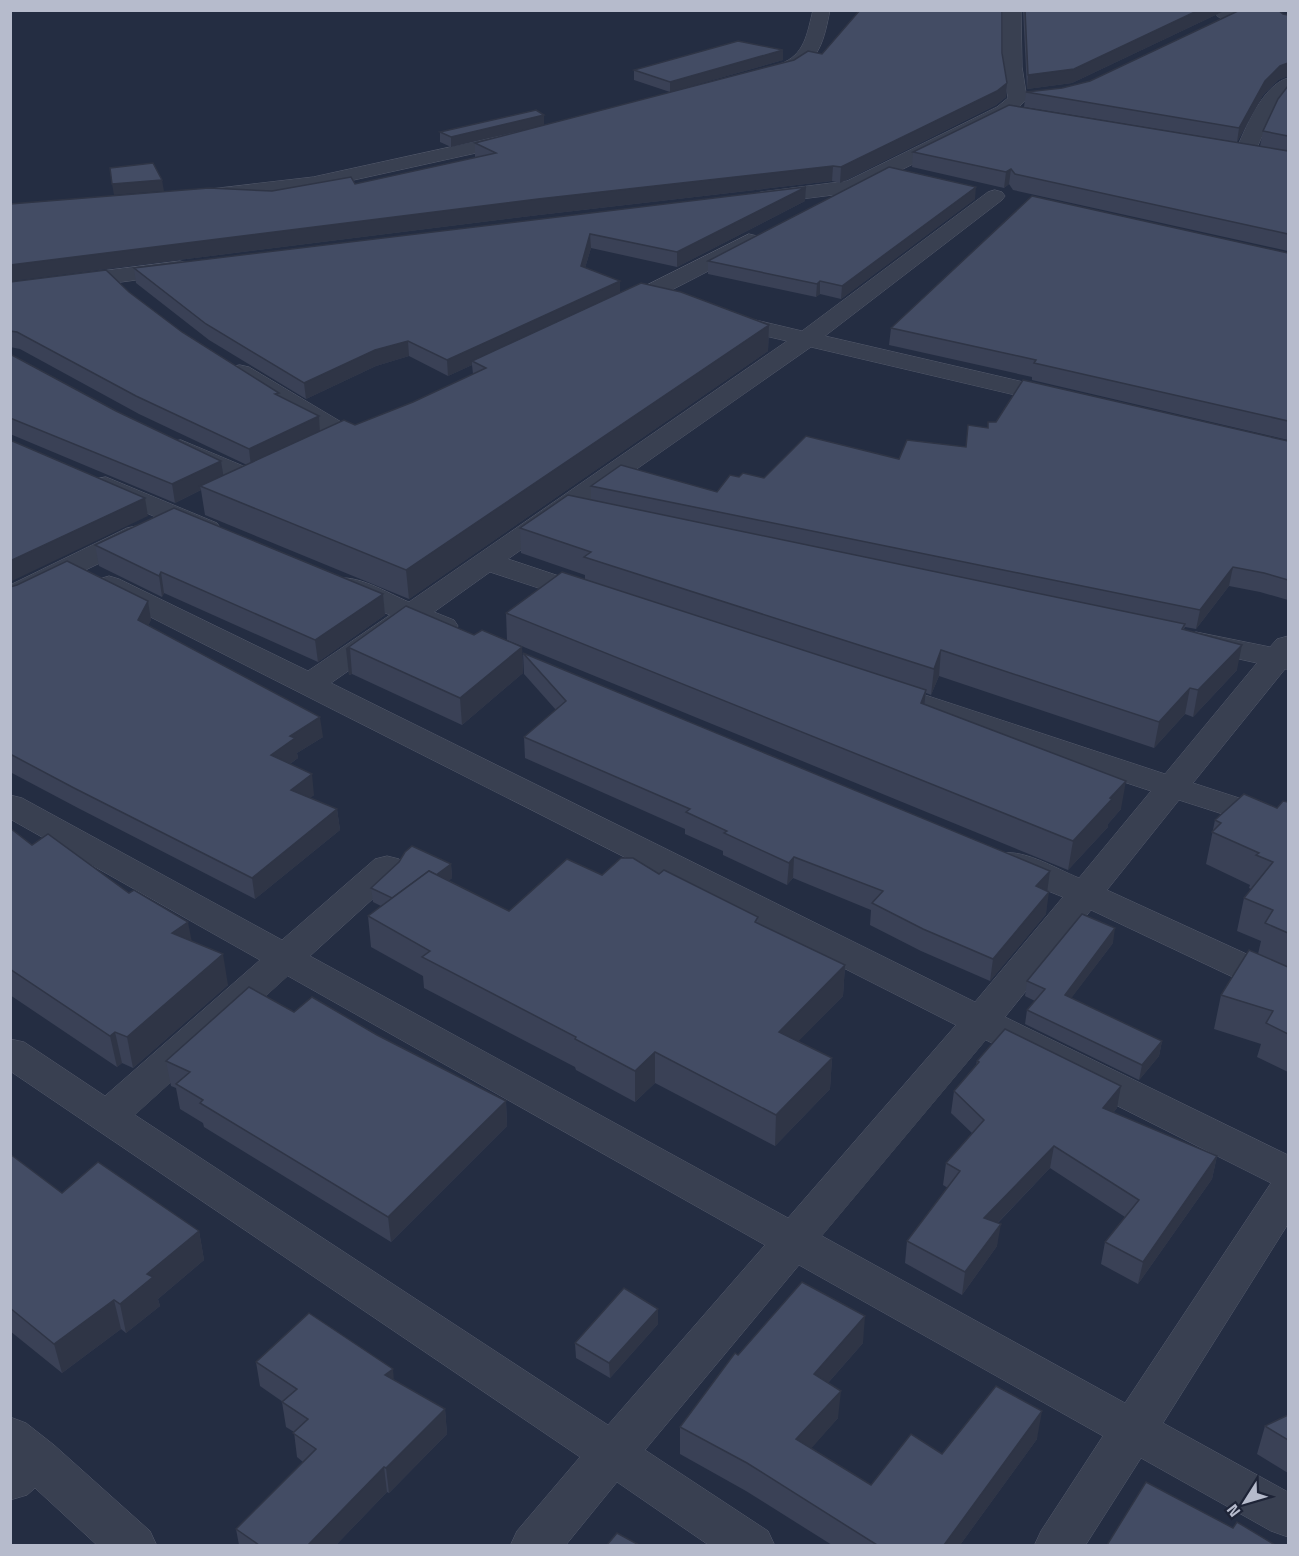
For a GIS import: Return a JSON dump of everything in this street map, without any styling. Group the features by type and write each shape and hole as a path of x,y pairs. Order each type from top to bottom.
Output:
{"street":[{"path":"756,76 803,62 808,55 822,10"},
{"path":"1012,10 1015,34 1013,86 1017,108"},
{"path":"1224,149 1254,154 1264,110 1288,84"},
{"path":"599,318 884,170 1039,97"},
{"path":"196,196 313,183 534,135"},
{"path":"884,170 917,178"},
{"path":"736,200 852,187"},
{"path":"310,684 806,339 995,197"},
{"path":"10,290 122,285 197,266"},
{"path":"638,299 672,307"},
{"path":"705,315 1082,403"},
{"path":"218,358 345,434"},
{"path":"10,596 261,474 157,436"},
{"path":"76,473 228,538"},
{"path":"562,508 597,515"},
{"path":"485,561 620,605"},
{"path":"71,566 980,1022 1288,1173"},
{"path":"314,573 465,636"},
{"path":"1172,636 1285,654"},
{"path":"534,1545 980,1022 1170,787 1285,654"},
{"path":"878,690 1288,825"},
{"path":"10,805 1288,1516"},
{"path":"986,852 1085,893 1288,988"},
{"path":"107,1117 387,867"},
{"path":"10,1052 751,1545"},
{"path":"1058,1545 1288,1190"},
{"path":"19,1459 134,1545"}],"building":[{"path":"860,10 1002,10 1002,53 1007,83 997,91 841,167 833,166 538,199 10,265 10,204 209,188 272,191 351,177 355,184 496,153 475,143 794,60 808,51 822,54"},
{"path":"1025,10 1199,10 1074,69 1028,75"},
{"path":"1240,10 1278,10 1288,15 1288,63 1280,66 1265,81 1239,128 1026,92 1062,88 1090,81"},
{"path":"738,41 783,50 670,82 634,70"},
{"path":"1288,86 1288,136 1263,131 1278,99"},
{"path":"1009,105 1288,151 1288,234 1015,174 1011,169 1006,172 913,152"},
{"path":"536,110 544,115 451,137 440,132"},
{"path":"153,163 162,180 112,184 110,168"},
{"path":"889,167 976,187 842,286 820,281 817,284 708,261"},
{"path":"806,187 677,252 590,234 581,266 620,281 447,360 408,341 375,350 304,383 206,324 134,268"},
{"path":"1032,196 1288,253 1288,421 1034,363 1036,360 891,328"},
{"path":"106,270 129,292 182,332 279,393 275,394 319,416 249,449 136,396 17,332 10,331 10,282"},
{"path":"641,283 681,292 769,325 406,570 200,486 344,420 355,425 413,402 486,368 472,361"},
{"path":"10,354 116,411 221,461 172,484 10,418"},
{"path":"1023,380 1288,441 1288,580 1233,567 1200,610 591,486 621,465 717,492 730,475 739,477 743,473 764,478 806,436 899,459 907,440 966,447 968,425 988,428 988,422 996,422"},
{"path":"10,440 145,498 10,561"},
{"path":"568,495 1185,624 1182,629 1242,645 1198,690 1190,688 1159,722 941,650 934,669 584,557 591,552 520,528"},
{"path":"174,508 383,594 315,640 161,572 159,576 95,545"},
{"path":"67,561 148,601 138,620 320,717 290,736 295,738 271,755 312,774 291,790 337,809 252,878 10,754 10,587"},
{"path":"562,572 926,690 921,703 1126,781 1073,841 506,613"},
{"path":"406,606 474,635 482,630 522,647 460,698 350,648 346,649"},
{"path":"523,653 1050,871 1036,886 1049,892 993,959 923,929 872,903 883,891 794,857 789,863 724,833 727,831 686,812 690,809 524,737 566,701"},
{"path":"1244,794 1277,808 1283,801 1288,802 1288,933 1265,923 1273,910 1244,898 1273,862 1256,855 1259,853 1212,832 1221,823 1215,820"},
{"path":"10,828 32,845 48,834 129,893 134,890 188,922 172,933 223,954 127,1037 115,1032 110,1036 10,969"},
{"path":"412,846 451,864 436,875 429,871 392,898 371,888 399,862"},
{"path":"621,858 633,858 659,874 664,870 758,917 755,922 845,965 779,1032 832,1058 776,1115 655,1052 635,1071 575,1039 576,1037 422,957 430,951 368,916 429,871 509,911 567,859 602,875"},
{"path":"1082,914 1115,928 1065,995 1162,1041 1142,1065 1027,1010 1045,989 1027,981"},
{"path":"1249,950 1288,967 1288,1034 1266,1023 1273,1011 1221,995"},
{"path":"249,987 294,1012 312,997 377,1035 506,1101 388,1217 200,1103 203,1100 176,1084 190,1072 166,1061"},
{"path":"1005,1029 1121,1086 1103,1108 1217,1156 1143,1262 1105,1242 1139,1200 1054,1146 984,1218 1001,1224 965,1272 907,1241 960,1171 946,1163 984,1120 954,1091"},
{"path":"10,1154 62,1193 98,1162 199,1231 147,1274 153,1277 120,1304 114,1300 54,1344 10,1308"},
{"path":"802,1282 865,1316 814,1374 841,1391 796,1439 871,1485 911,1434 942,1454 996,1386 1042,1411 944,1545 877,1545 747,1463 680,1427 735,1353 738,1355"},
{"path":"624,1288 658,1309 609,1363 575,1343"},
{"path":"309,1313 393,1369 385,1375 445,1409 386,1468 384,1467 308,1545 259,1545 236,1529 316,1449 293,1433 308,1419 282,1402 297,1389 256,1362"},
{"path":"1288,1415 1288,1440 1265,1426"},
{"path":"1146,1482 1233,1528 1237,1522 1275,1545 1107,1545"},
{"path":"617,1533 639,1545 607,1545"}]}
